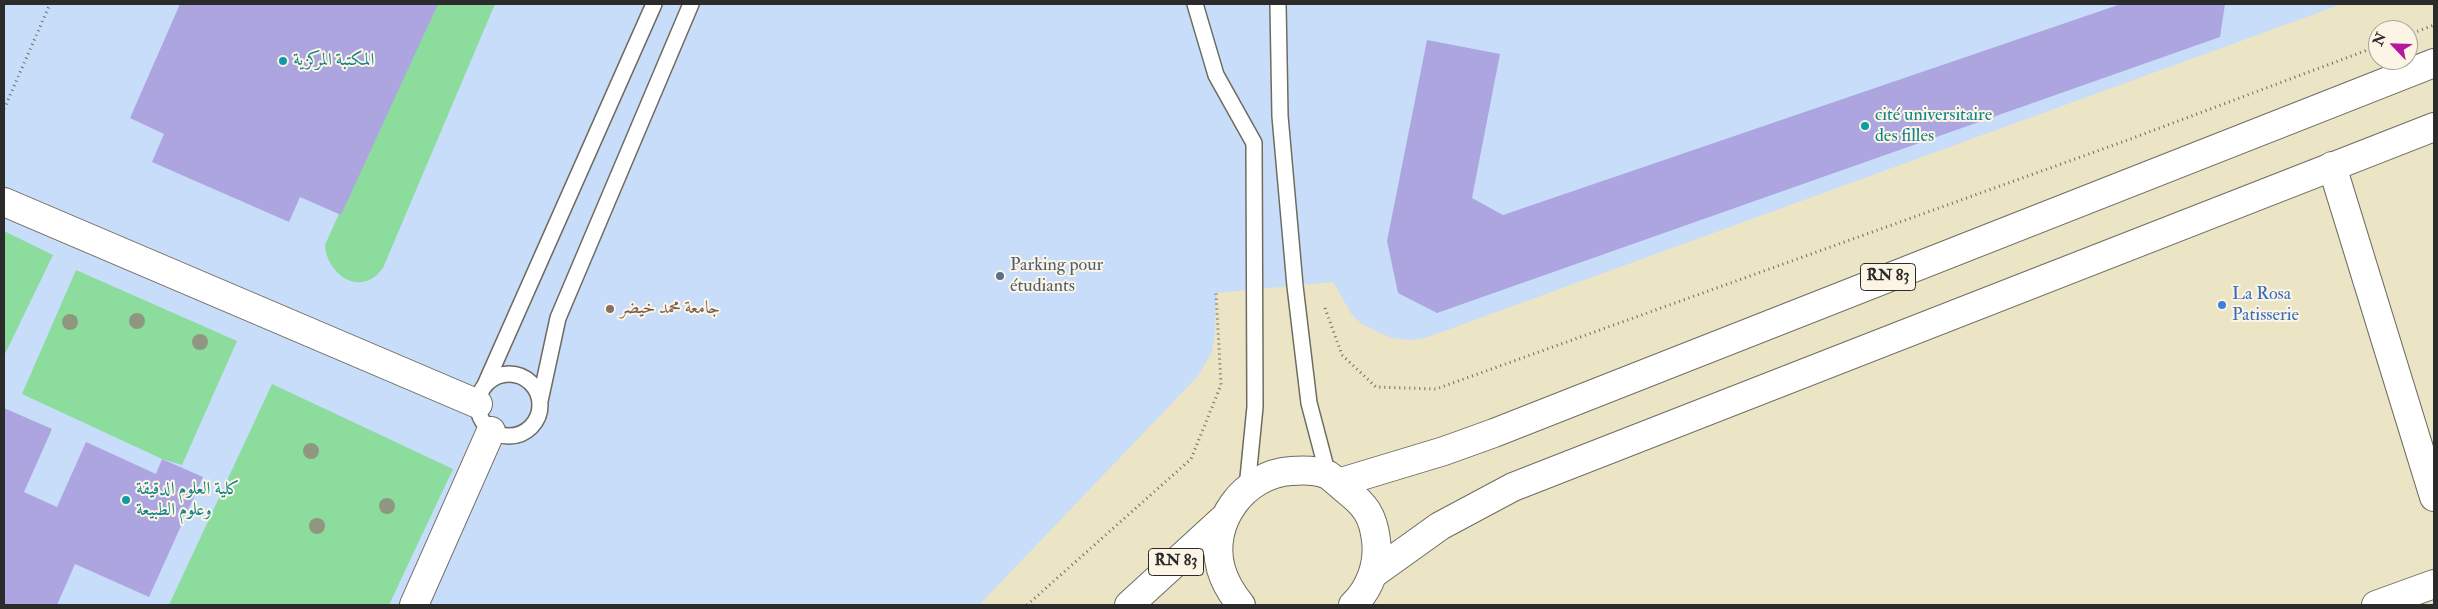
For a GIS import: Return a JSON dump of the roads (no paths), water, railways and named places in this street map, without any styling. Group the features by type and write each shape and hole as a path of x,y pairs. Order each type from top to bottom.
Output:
{"main road":[{"name":"RN 83","path":"1333,479 1444,451 1494,433 2434,63"},
{"path":"1373,574 1440,526 1520,484 2434,127"},
{"path":"2332,166 2434,498"},
{"path":"4,202 482,394"},
{"path":"414,605 491,431"},
{"path":"1242,605 1229,589 1221,568 1218,545 1223,519 1248,488 1263,478 1281,471 1305,470 1333,479 1364,505 1374,527 1378,551 1373,574 1360,598 1353,605"},
{"name":"RN 83","path":"1129,605 1223,519"},
{"path":"2376,605 2434,584"}],"lane":[{"path":"654,4 482,394 483,423 491,431 510,437 529,429 540,412 540,402 558,318 691,4"},
{"path":"1195,4 1216,75 1254,143 1255,407 1248,488"},
{"path":"1278,4 1280,116 1295,286 1309,403 1333,479"},
{"path":"482,394 493,378 513,374 531,383 537,391 540,402"}],"place":[{"name":"المكتبة المركزية","path":"283,61"},
{"name":"cité universitaire des filles","path":"1865,126"},
{"name":"Parking pour étudiants","path":"1000,276"},
{"name":"La Rosa Patisserie","path":"2222,305"},
{"name":"جامعة محمد خيضر","path":"610,309"},
{"name":"كلية العلوم الدقيقة وعلوم الطبيعة","path":"126,500"}]}
